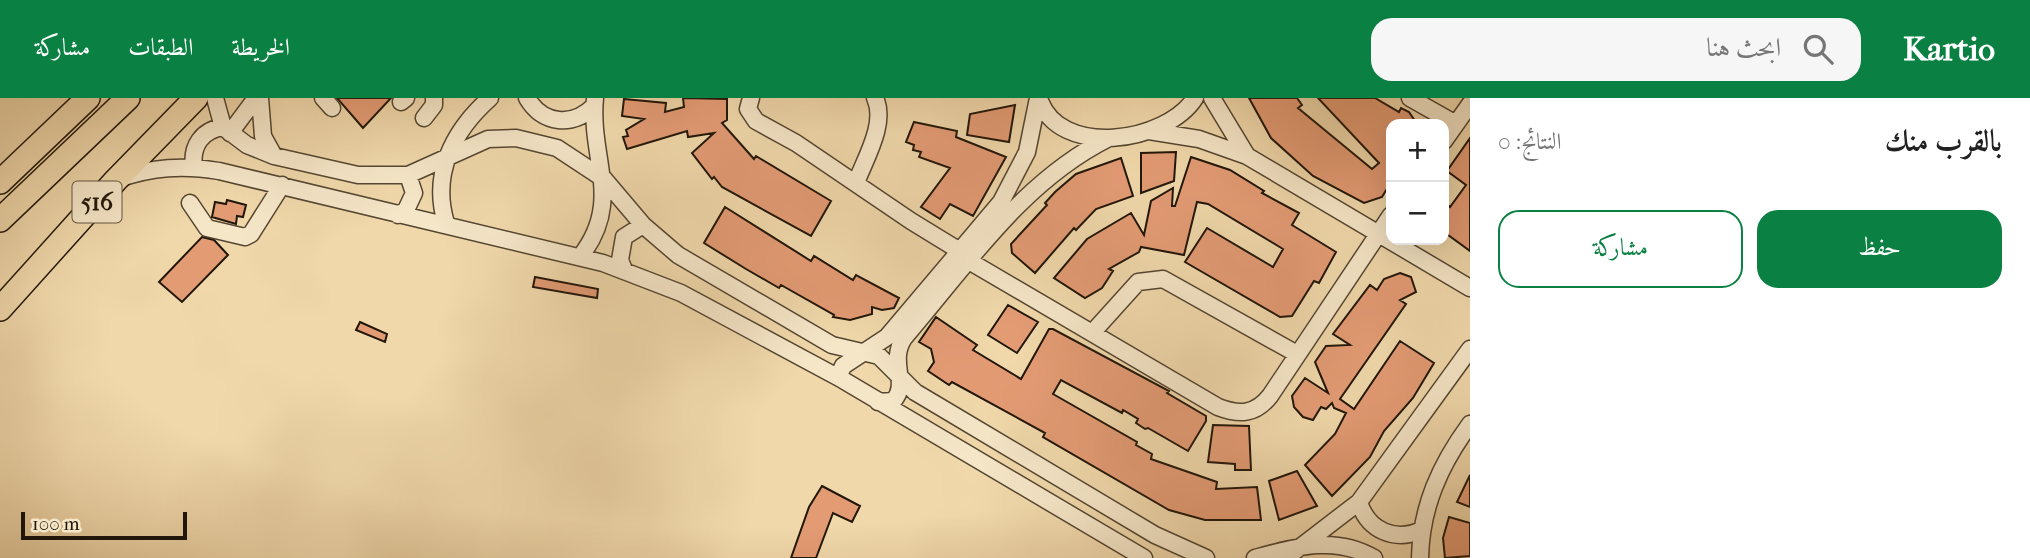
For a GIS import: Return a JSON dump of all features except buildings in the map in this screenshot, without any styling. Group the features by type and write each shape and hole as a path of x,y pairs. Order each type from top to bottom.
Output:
{"highway":[{"path":"0,182 89,98"},
{"name":"516","path":"0,220 128,98"},
{"name":"516","path":"0,309 28,282 116,180 197,98"}],"street":[{"path":"215,98 227,130 247,145 274,156 358,176 408,175 488,139 530,140 570,154 604,178 643,225 678,255 832,345 846,350 868,352 883,359 915,392 1155,535 1206,558"},
{"path":"194,167 193,153 199,140 210,131 227,130 258,98"},
{"path":"258,98 263,136 274,156"},
{"path":"424,118 434,105 434,98"},
{"path":"446,223 440,184 445,158 463,129 490,98"},
{"path":"527,98 539,113 558,121 578,118 595,102"},
{"path":"751,98 748,109 756,121 856,183 965,256 1218,407 1242,413 1263,405 1386,222"},
{"path":"856,183 878,123 879,108 875,98"},
{"path":"1039,98 1044,111 1055,124 1082,134 1109,138 1149,131 1172,119 1195,98"},
{"path":"878,402 888,403 897,397 901,388 896,358 900,344 965,256 1016,178 1031,141 1039,98"},
{"path":"1212,98 1247,156"},
{"path":"1410,98 1456,124"},
{"path":"580,257 601,220 604,178 596,141 595,102"},
{"path":"1449,134 1470,104"},
{"path":"1149,131 1199,139 1247,156 1376,235 1470,288"},
{"path":"843,380 840,373 843,366 887,337 1042,181 1074,157 1109,138"},
{"path":"116,180 162,168 194,167 398,215 446,223 624,270 681,293 843,380 1144,558"},
{"path":"398,215 412,202 413,183 408,175"},
{"path":"190,203 207,228 245,237 251,234 282,186"},
{"path":"624,270 620,248 624,237 643,225"},
{"path":"1092,333 1138,282 1163,279 1297,354"},
{"path":"1292,553 1359,502 1470,349"},
{"path":"1420,558 1422,530 1434,484 1470,424"},
{"path":"1359,502 1365,517 1383,532 1407,535 1422,530"},
{"path":"1255,558 1334,544 1374,558"}]}
